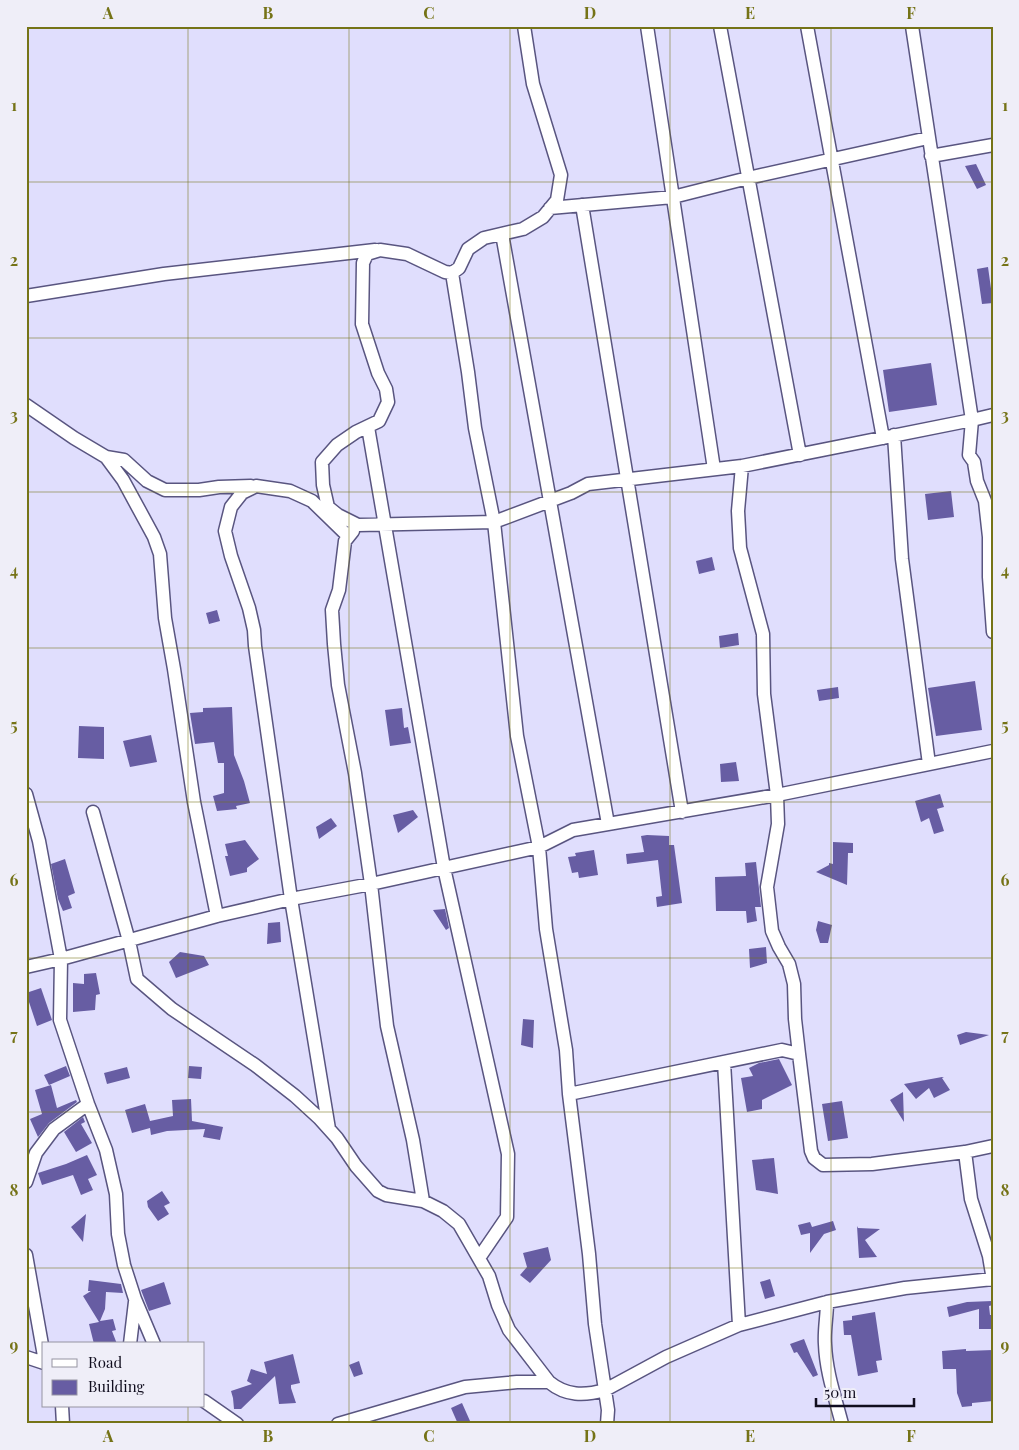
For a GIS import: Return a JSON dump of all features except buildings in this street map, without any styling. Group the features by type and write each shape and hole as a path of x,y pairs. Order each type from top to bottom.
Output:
{"street":[{"path":"26,296 164,274 380,250 407,254 445,272 452,273 459,268 468,249 484,238 523,229 543,217 557,200 561,175 533,84 524,26"},
{"path":"647,26 714,469"},
{"path":"720,26 800,455"},
{"path":"806,26 831,159 889,437 902,559 928,764"},
{"path":"912,26 972,420 969,455 974,462 977,481 985,501 989,537 988,577 993,632"},
{"path":"550,208 673,197 748,178 928,138"},
{"path":"931,156 993,145"},
{"path":"582,205 682,812"},
{"path":"502,234 608,824"},
{"path":"380,250 367,254 363,264 362,324 378,373 386,389 388,402 379,421 337,445 322,462 323,485 328,507 338,515 358,525 494,522 571,493 588,484 742,466 993,415"},
{"path":"452,273 475,428 494,522 517,736 539,847 546,929 566,1050 569,1094 589,1254 595,1324 608,1410 607,1424"},
{"path":"26,405 74,438 106,457 124,460 147,481 164,490 199,490 219,487 256,486 290,491 312,501 348,536"},
{"path":"368,427 444,868 508,1154 507,1216 479,1258"},
{"path":"106,457 131,493 154,537 160,554 165,618 194,802 216,916"},
{"path":"742,466 738,510 740,548 763,634 764,694 778,795 778,824 767,887 772,931 789,964 794,984 795,1019 811,1151 814,1158 823,1165 872,1164 965,1152 993,1146"},
{"path":"256,486 242,493 231,507 225,531 254,630 291,899 329,1129"},
{"path":"358,525 345,541 339,590 332,610 334,644 338,685 355,773 371,884 387,1026 413,1140 423,1201"},
{"path":"26,967 129,941 216,916 539,847 573,830 778,795 993,752"},
{"path":"26,794 39,840 61,959 60,1020 88,1104 106,1150 116,1194 124,1265 135,1299 153,1342"},
{"path":"94,812 129,941 137,979 172,1009 295,1096 329,1129 356,1166 378,1191 386,1195 423,1201 443,1211 459,1224 489,1276 498,1305 509,1330 549,1382 557,1388 572,1394 583,1395 604,1390 666,1357 739,1325 827,1302 905,1288 992,1279 989,1256 971,1199 965,1152"},
{"path":"569,1094 782,1050 799,1054"},
{"path":"724,1062 739,1325"},
{"path":"26,1182 36,1153 54,1128 88,1104"},
{"path":"26,1256 42,1345"},
{"path":"130,1342 135,1299"},
{"path":"827,1302 825,1328 827,1363 830,1382 842,1424"},
{"path":"26,1357 42,1362"},
{"path":"338,1424 465,1387 516,1382 549,1382"},
{"path":"205,1402 237,1424"},
{"path":"62,1408 63,1424"}]}
